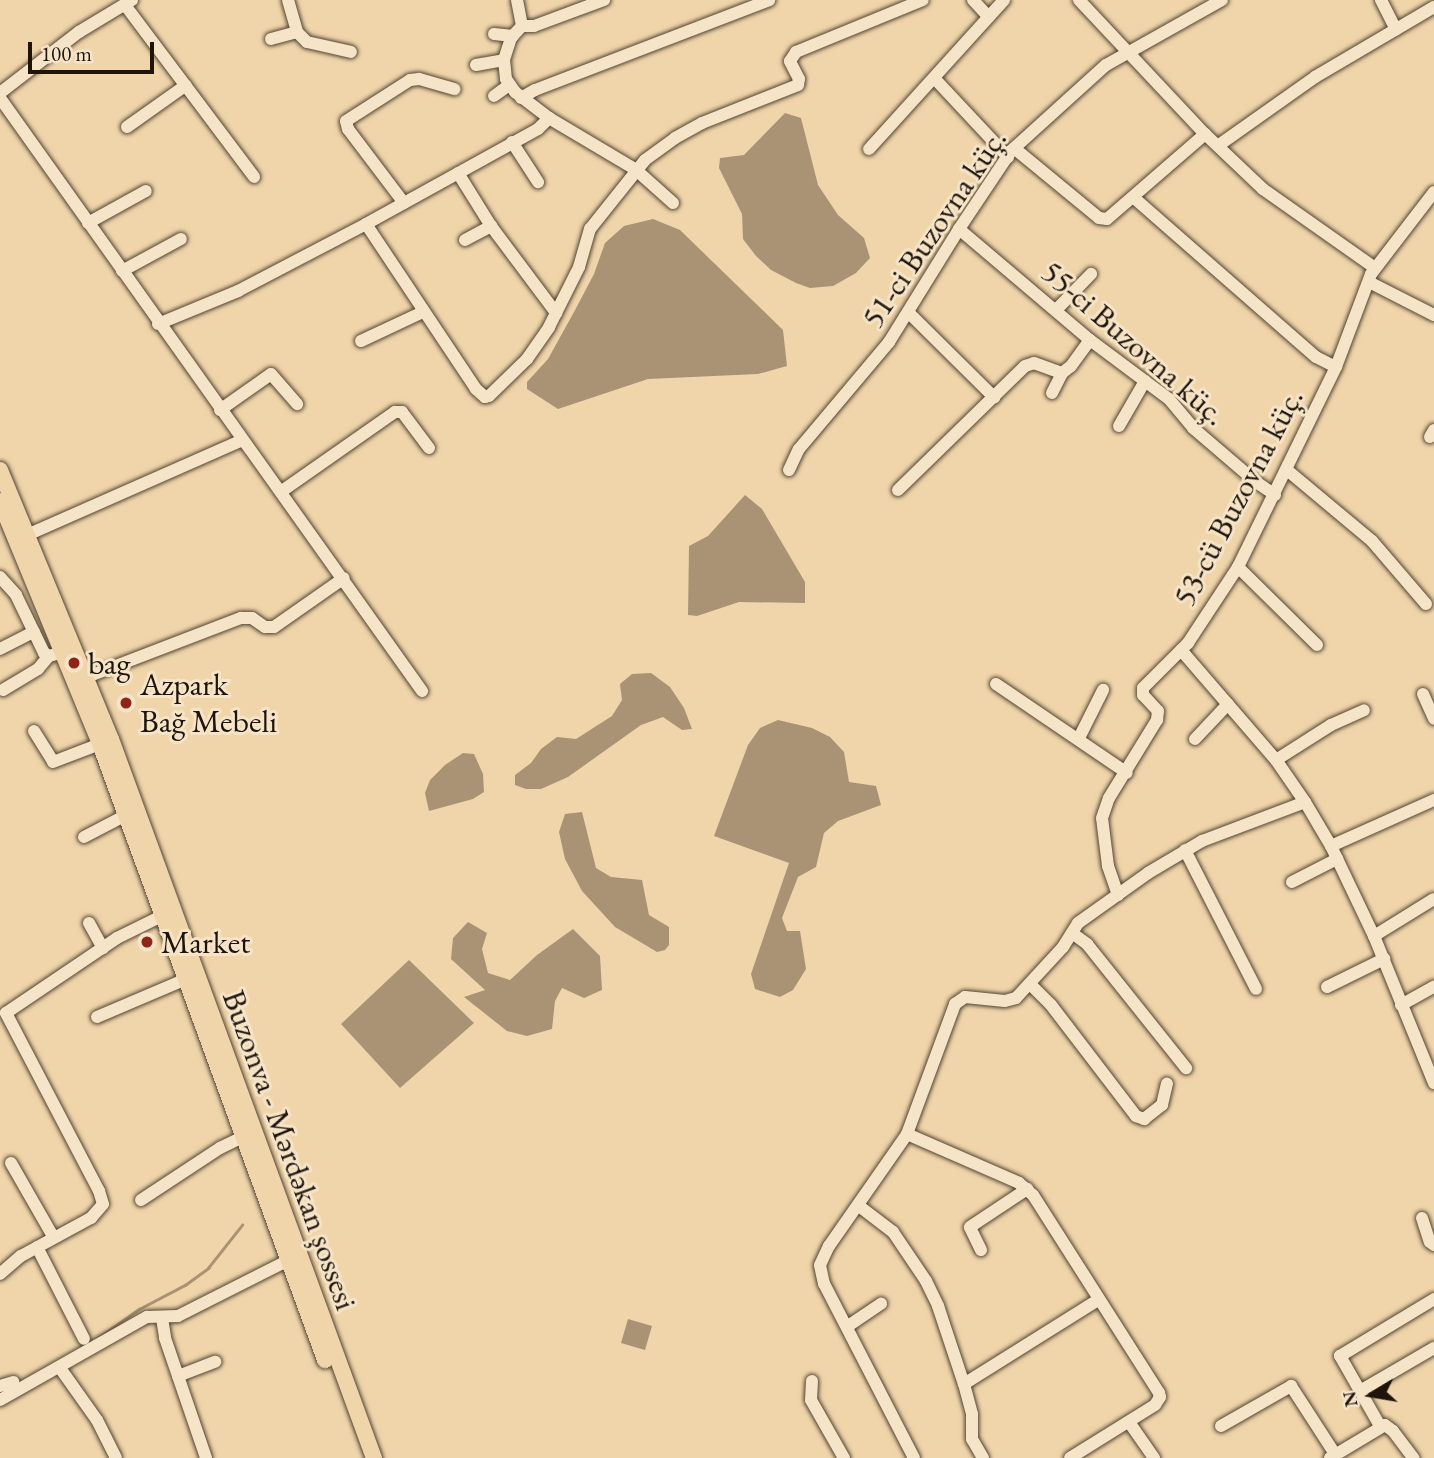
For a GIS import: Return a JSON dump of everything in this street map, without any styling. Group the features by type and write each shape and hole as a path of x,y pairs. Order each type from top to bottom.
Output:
{"main road":[{"name":"Buzonva - Mərdəkan şossesi","path":"0,470 87,677 374,1458"},
{"path":"0,503 56,654 100,744 127,815 287,1261 362,1458"}],"street":[{"path":"288,0 297,32 313,46 351,52"},
{"path":"517,0 517,31 504,60 509,85 521,98 549,118 635,169 673,203"},
{"path":"494,34 544,23 604,0"},
{"path":"521,98 535,90 769,0"},
{"path":"366,224 476,389 485,397 493,394 527,359 556,313 579,267 590,229 635,169 686,131 798,85 799,79 790,61 796,52 904,4 923,0"},
{"path":"973,0 989,17"},
{"path":"869,149 1004,0"},
{"path":"1079,0 1205,134 1270,195 1375,268"},
{"path":"1194,0 1201,12"},
{"name":"51-ci Buzovna küç.","path":"789,470 799,449 872,363 909,313 959,229 1011,152 1090,76 1222,0"},
{"path":"1381,0 1396,29"},
{"path":"254,177 129,2 79,32 0,95 158,324 282,491 422,691"},
{"path":"1219,145 1314,77 1434,7"},
{"path":"271,39 297,32"},
{"path":"476,65 504,60"},
{"path":"404,203 348,129 346,121 410,80 419,79 455,89"},
{"path":"935,79 1011,152 1103,219 1111,217 1205,134"},
{"path":"127,127 186,85"},
{"path":"494,96 509,85"},
{"path":"158,324 238,291 366,224 512,142 549,118"},
{"path":"512,142 538,182"},
{"path":"458,173 491,226 556,313"},
{"path":"88,223 146,191"},
{"name":"53-cü Buzovna küç.","path":"1118,895 1108,866 1102,818 1109,798 1127,773 1158,716 1157,708 1143,695 1143,688 1181,650 1238,566 1336,367 1375,268 1434,192"},
{"path":"1133,197 1316,357 1336,367"},
{"path":"465,240 491,226"},
{"name":"55-ci Buzovna küç.","path":"959,229 1090,340 1173,403 1193,428 1275,495"},
{"path":"122,271 181,239"},
{"path":"1056,309 1091,274"},
{"path":"1369,282 1434,315"},
{"path":"361,341 423,312"},
{"path":"909,313 994,397"},
{"path":"1052,393 1062,373 1071,366 1090,340"},
{"path":"898,490 1030,363 1062,373"},
{"path":"220,410 271,374 298,404"},
{"path":"1119,426 1145,382"},
{"path":"282,491 395,412 402,412 429,448"},
{"path":"27,535 242,440"},
{"path":"1287,470 1372,541 1426,604"},
{"path":"1238,566 1317,645"},
{"path":"0,577 16,595 34,632 56,654 4,690"},
{"path":"87,677 241,618 252,618 265,626 274,627 344,578"},
{"path":"0,649 34,632"},
{"path":"1181,650 1276,760 1331,846 1374,936 1433,1077"},
{"path":"996,684 1127,773"},
{"path":"1079,738 1103,690"},
{"path":"1423,695 1434,719"},
{"path":"1195,740 1228,704"},
{"path":"1276,760 1331,725 1364,710"},
{"path":"34,731 52,762 100,744"},
{"path":"1331,846 1434,800"},
{"path":"914,1458 824,1284 820,1265 829,1246 907,1134 957,1001 971,996 1011,1000 1031,985 1082,920 1118,895 1185,850 1232,828 1305,802"},
{"path":"84,837 127,815"},
{"path":"1185,850 1256,989"},
{"path":"1292,883 1337,859"},
{"path":"1374,936 1434,899"},
{"path":"0,1273 37,1247 97,1213 102,1198 3,1015 103,948 164,915"},
{"path":"89,923 103,948"},
{"path":"1072,933 1087,944 1186,1068"},
{"path":"1327,987 1384,959"},
{"path":"97,1017 186,979"},
{"path":"1031,985 1051,1005 1136,1116 1144,1119 1162,1105 1167,1084"},
{"path":"1401,1005 1434,987"},
{"path":"907,1134 1027,1189 1040,1202 1160,1397 1155,1405 1070,1458"},
{"path":"141,1200 220,1148 243,1137"},
{"path":"11,1163 54,1238"},
{"path":"981,1250 970,1227 1027,1189"},
{"path":"859,1206 893,1232 926,1281 938,1306 964,1384 972,1413 972,1439 982,1458"},
{"path":"1422,1218 1430,1242 1434,1245"},
{"path":"37,1247 84,1339"},
{"path":"0,1400 147,1317 178,1316 287,1261"},
{"path":"1381,1426 1340,1360 1343,1352 1434,1299"},
{"path":"964,1384 1098,1300"},
{"path":"848,1326 881,1304"},
{"path":"162,1318 178,1376 206,1458"},
{"path":"1360,1391 1434,1348"},
{"path":"178,1376 215,1362"},
{"path":"60,1368 97,1420 116,1458"},
{"path":"812,1381 811,1400 844,1458"},
{"path":"0,1386 13,1382"},
{"path":"1221,1426 1291,1386 1332,1456 1385,1425 1393,1431 1413,1458"},
{"path":"1129,1422 1154,1458"}],"shaded area":[{"path":"785,113 801,118 818,185 838,215 864,238 870,258 856,273 833,286 810,288 796,283 771,270 756,256 743,239 742,214 719,168 720,158 744,155"},
{"path":"653,219 680,230 783,330 787,366 758,374 648,379 558,409 527,389 527,382 548,359 594,274 605,243 624,226"},
{"path":"745,495 762,509 805,582 805,603 739,602 697,616 688,615 689,546 708,536"},
{"path":"651,673 670,687 684,708 692,729 682,730 663,717 641,725 568,777 541,789 526,789 515,785 515,775 557,737 576,739 612,716 622,700 620,684 632,674"},
{"path":"778,720 812,728 830,737 844,752 849,782 876,786 881,805 838,821 824,833 816,867 798,877 782,918 787,931 800,931 806,969 793,990 780,997 755,989 751,974 789,863 714,836 748,745 760,728"},
{"path":"463,753 474,754 483,774 484,792 473,799 429,811 425,793 430,780 445,765"},
{"path":"582,812 596,868 611,877 642,880 649,915 669,927 669,945 665,950 657,952 615,927 582,891 565,859 559,832 565,814"},
{"path":"468,922 487,933 482,949 488,973 510,980 537,955 573,929 600,956 602,990 584,998 562,988 555,1001 552,1029 527,1036 507,1031 464,997 485,990 451,959 453,938"},
{"path":"409,960 474,1023 400,1088 341,1024"},
{"path":"628,1319 652,1326 645,1350 621,1343"}],"waterway":[{"path":"95,1340 139,1309 185,1285 208,1268 242,1225"}],"place":[{"name":"bag","path":"74,663"},
{"name":"Azpark Bağ Mebeli","path":"126,703"},
{"name":"Market","path":"147,942"}]}
